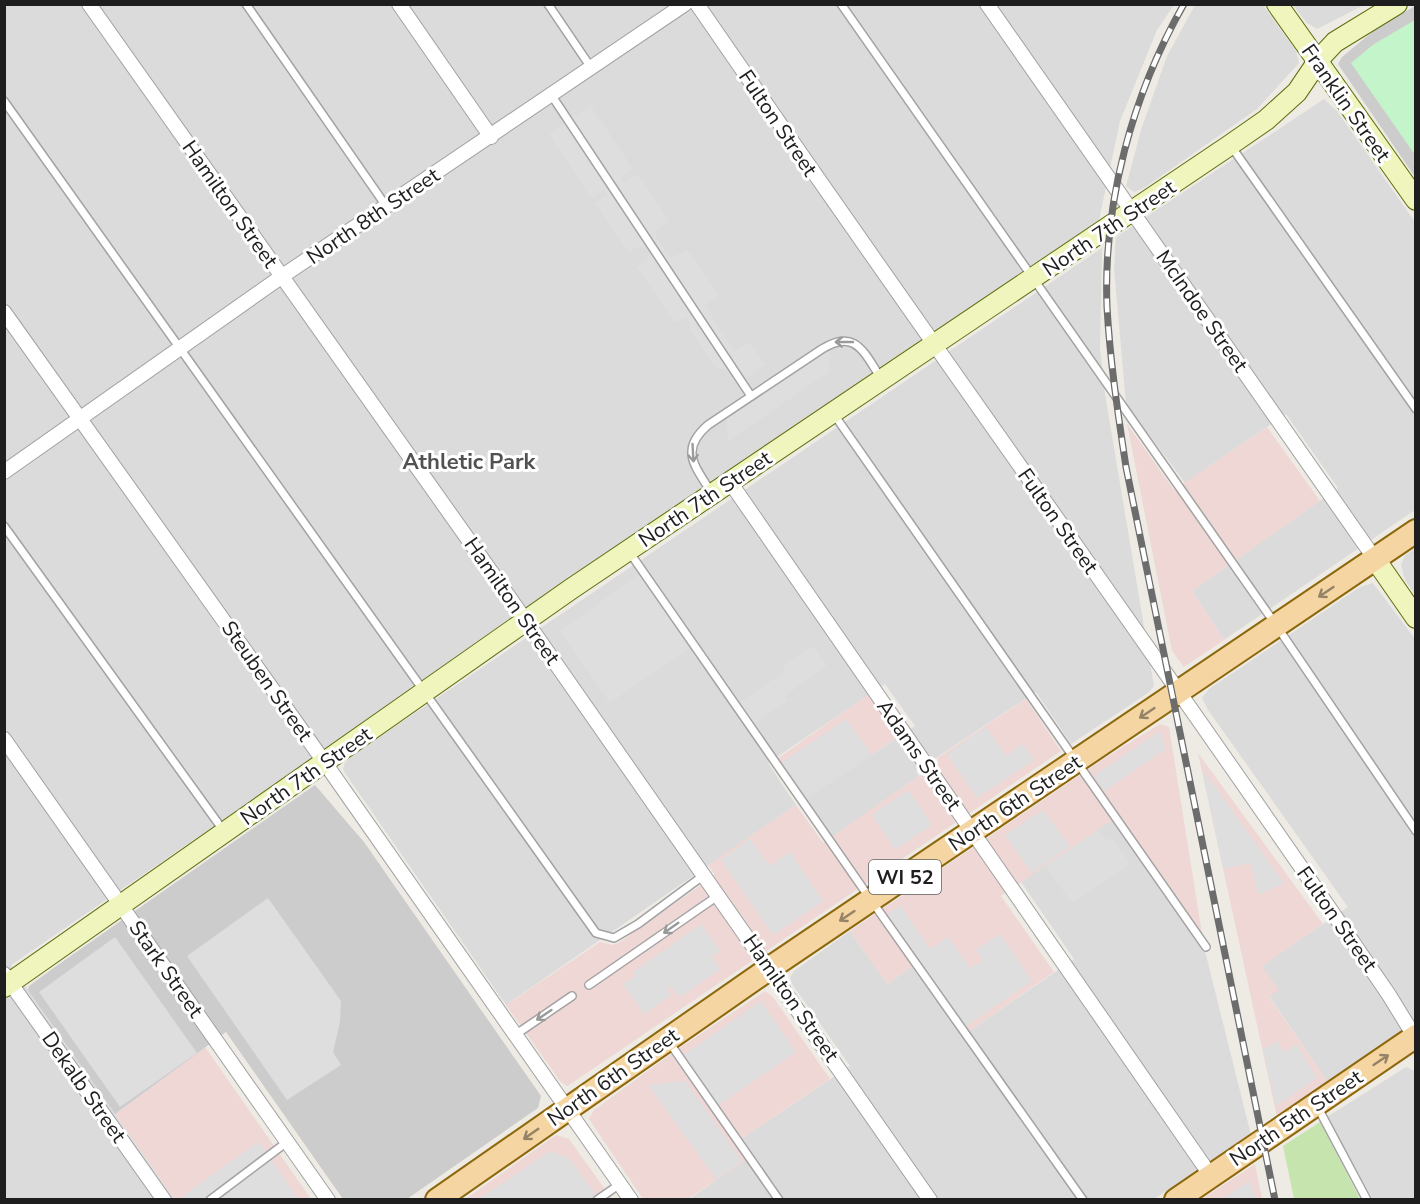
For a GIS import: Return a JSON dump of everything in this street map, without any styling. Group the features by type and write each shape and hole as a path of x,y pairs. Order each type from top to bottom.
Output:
{"main road":[{"name":"North 6th Street","path":"437,1200 770,968 1416,531"},
{"name":"North 5th Street","path":"1176,1200 1415,1038"}],"street":[{"name":"Hamilton Street","path":"89,4 705,875 930,1200"},
{"path":"399,4 491,137"},
{"name":"North 8th Street","path":"4,472 281,276 552,96 685,4"},
{"name":"Fulton Street","path":"697,4 934,346 1179,691 1389,995 1415,1038"},
{"name":"McIndoe Street","path":"987,4 1416,618"},
{"name":"Franklin Street","path":"1277,4 1416,200"},
{"name":"North 7th Street","path":"6,981 121,905 628,550 934,346 1266,120 1297,92 1317,63 1345,34 1396,4"},
{"name":"Steuben Street","path":"4,312 325,763 631,1200"},
{"name":"Adams Street","path":"730,482 1211,1176"},
{"name":"Stark Street","path":"4,739 328,1200"},
{"name":"Dekalb Street","path":"6,981 164,1200"}],"lane":[{"path":"246,4 386,206"},
{"path":"548,4 592,69"},
{"path":"842,4 1276,625 1416,831"},
{"path":"552,96 752,396"},
{"path":"4,101 596,933 614,938 638,924 705,875"},
{"path":"1230,145 1416,409"},
{"path":"713,494 694,465 692,445 700,432 708,425 822,349 840,340 859,345 882,380"},
{"path":"833,414 1206,947"},
{"path":"4,526 224,832"},
{"path":"628,550 1083,1200"},
{"path":"589,985 719,895"},
{"path":"515,1035 572,996"},
{"path":"668,1039 779,1200"},
{"path":"1316,1104 1367,1200"},
{"path":"210,1200 288,1142"},
{"path":"597,1200 620,1184"}],"shaded area":[{"path":"5,5 1174,5 1157,30 1120,121 1099,220 11,965 174,1199 5,1200"},
{"path":"1195,5 1263,5 1296,51 1299,63 1257,109 1144,188 1134,192 1126,186 1141,130 1167,56"},
{"path":"1293,5 1364,5 1317,29 1307,23"},
{"path":"1415,6 1415,177 1338,64 1342,57 1376,29"},
{"path":"1324,99 1337,111 1415,222 1415,510 1224,640 1192,591 1338,488 1286,414 1185,483 1126,404 1114,268 1116,237"},
{"path":"590,105 633,169 621,178 624,183 637,174 669,221 656,230 656,237 671,258 687,250 719,295 705,305 720,330 735,351 750,342 765,365 736,384 726,369 715,368 691,331 687,316 676,323 637,267 648,259 647,256 650,253 645,246 641,248 639,246 629,253 595,203 607,195 604,190 591,198 549,134"},
{"path":"1102,248 1100,349 1105,394 1154,686 1148,693 1071,744 1036,692 916,771 919,776 832,837 805,799 915,726 885,684 768,763 796,805 506,1005 345,773 343,769 345,763 353,755"},
{"path":"829,338 829,372 728,441 725,406"},
{"path":"1127,424 1174,490 1267,427 1320,501 1192,591 1224,640 1184,667 1172,651"},
{"path":"1415,549 1415,595 1405,580 1401,565 1405,555"},
{"path":"640,574 691,647 610,703 560,631"},
{"path":"1373,583 1415,639 1415,1022 1328,1082 1269,996 1262,966 1348,907 1208,710 1202,698 1209,689 1360,587"},
{"path":"813,646 827,665 785,696 788,700 753,725 739,703 785,671 782,667"},
{"path":"875,690 904,733 802,801 774,761"},
{"path":"1026,699 1061,751 567,1086 560,1081 506,1005 600,942 613,945 620,942 715,875 708,865 796,805 823,843 939,762 937,758"},
{"path":"846,719 872,755 805,799 781,763"},
{"path":"1160,724 1169,727 1202,934 1118,816 1001,896 1054,972 968,1032 919,962 887,984 850,931 1105,758"},
{"path":"986,727 1006,756 1023,744 1034,760 977,798 947,754"},
{"path":"1160,731 1165,750 1104,791 1094,776"},
{"path":"1198,753 1323,924 1262,966 1279,990 1269,997 1328,1082 1277,1117"},
{"path":"1202,769 1284,883 1259,895 1250,863 1223,869"},
{"path":"315,785 364,842 541,1096 538,1108 407,1199 343,1199 226,1032 115,1114 28,990 29,986 55,967"},
{"path":"908,790 932,825 895,850 872,815"},
{"path":"1043,810 1070,846 1032,873 1005,835"},
{"path":"1112,819 1205,951 1251,1135 1154,1199 688,1200 752,1155 741,1139 850,1066 792,984 790,977 794,971 850,931 887,984 912,967 962,1036 1074,959 1021,882"},
{"path":"1098,830 1106,841 1112,837 1131,864 1072,903 1045,866"},
{"path":"750,839 770,866 790,852 823,901 773,935 721,860"},
{"path":"268,898 341,1001 340,1022 333,1052 341,1065 287,1100 187,956"},
{"path":"900,905 930,949 948,937 970,968 983,960 976,950 1000,934 1032,981 965,1027 887,915"},
{"path":"701,924 720,951 711,957 720,969 680,997 671,986 667,989 671,995 644,1014 623,984 635,976 633,972"},
{"path":"115,937 197,1053 120,1107 39,992"},
{"path":"765,991 773,997 830,1079 741,1139 678,1049"},
{"path":"761,1001 796,1052 717,1106 682,1056"},
{"path":"1277,1041 1284,1052 1297,1044 1317,1078 1276,1106 1263,1050"},
{"path":"205,1047 311,1199 174,1199 115,1114"},
{"path":"671,1054 746,1160 688,1199 643,1199 589,1119 594,1110"},
{"path":"1406,1067 1415,1071 1415,1199 1373,1199 1327,1117"},
{"path":"685,1081 742,1161 716,1179 648,1085"},
{"path":"556,1135 569,1139 612,1199 464,1200"},
{"path":"259,1142 298,1199 184,1200 184,1195"},
{"path":"550,1151 569,1158 599,1199 478,1200"},
{"path":"1255,1164 1262,1199 1202,1199"},
{"path":"1249,1181 1256,1199 1222,1199"}],"green space":[{"path":"1415,20 1415,155 1351,63 1374,44"},
{"path":"1320,1122 1360,1199 1294,1199 1283,1146"}],"railway":[{"path":"1184,4 1149,75 1124,151 1110,229 1107,268 1108,327 1126,467 1275,1200"}],"district":[{"name":"Athletic Park","path":"469,461"}]}
